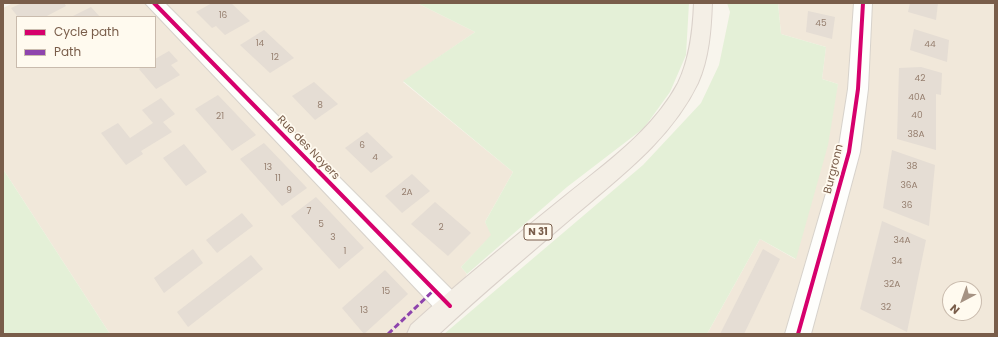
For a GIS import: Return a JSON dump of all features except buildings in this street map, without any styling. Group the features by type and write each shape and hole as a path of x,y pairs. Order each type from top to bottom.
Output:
{"main road":[{"name":"N 31","path":"420,334 450,306 626,159 658,127 682,93 697,60 702,30 703,3"}],"street":[{"name":"Rue des Noyers","path":"154,3 450,306"},
{"name":"Burgronn","path":"798,334 849,152 858,89 863,3"}],"shaded area":[{"path":"13,3 417,3 475,32 403,82 513,172 485,222 492,235 461,267 467,274 438,334 110,334 3,169 3,8"},
{"path":"778,3 995,3 995,334 707,334 760,239 795,259 838,84 822,79 826,47 781,34"}],"green space":[{"path":"417,3 689,3 686,55 670,92 644,128 567,187 467,274 461,267 491,235 485,222 513,172 403,81 475,32"},
{"path":"727,3 778,3 781,34 826,47 822,79 838,84 828,145 796,259 760,239 707,334 444,334 643,165 701,103 719,65 730,12"},
{"path":"3,169 110,334 3,334"}],"marked path":[{"path":"388,334 434,290"}],"cycle path":[{"path":"154,3 450,306"},
{"path":"798,334 849,152 858,89 863,3"}]}
